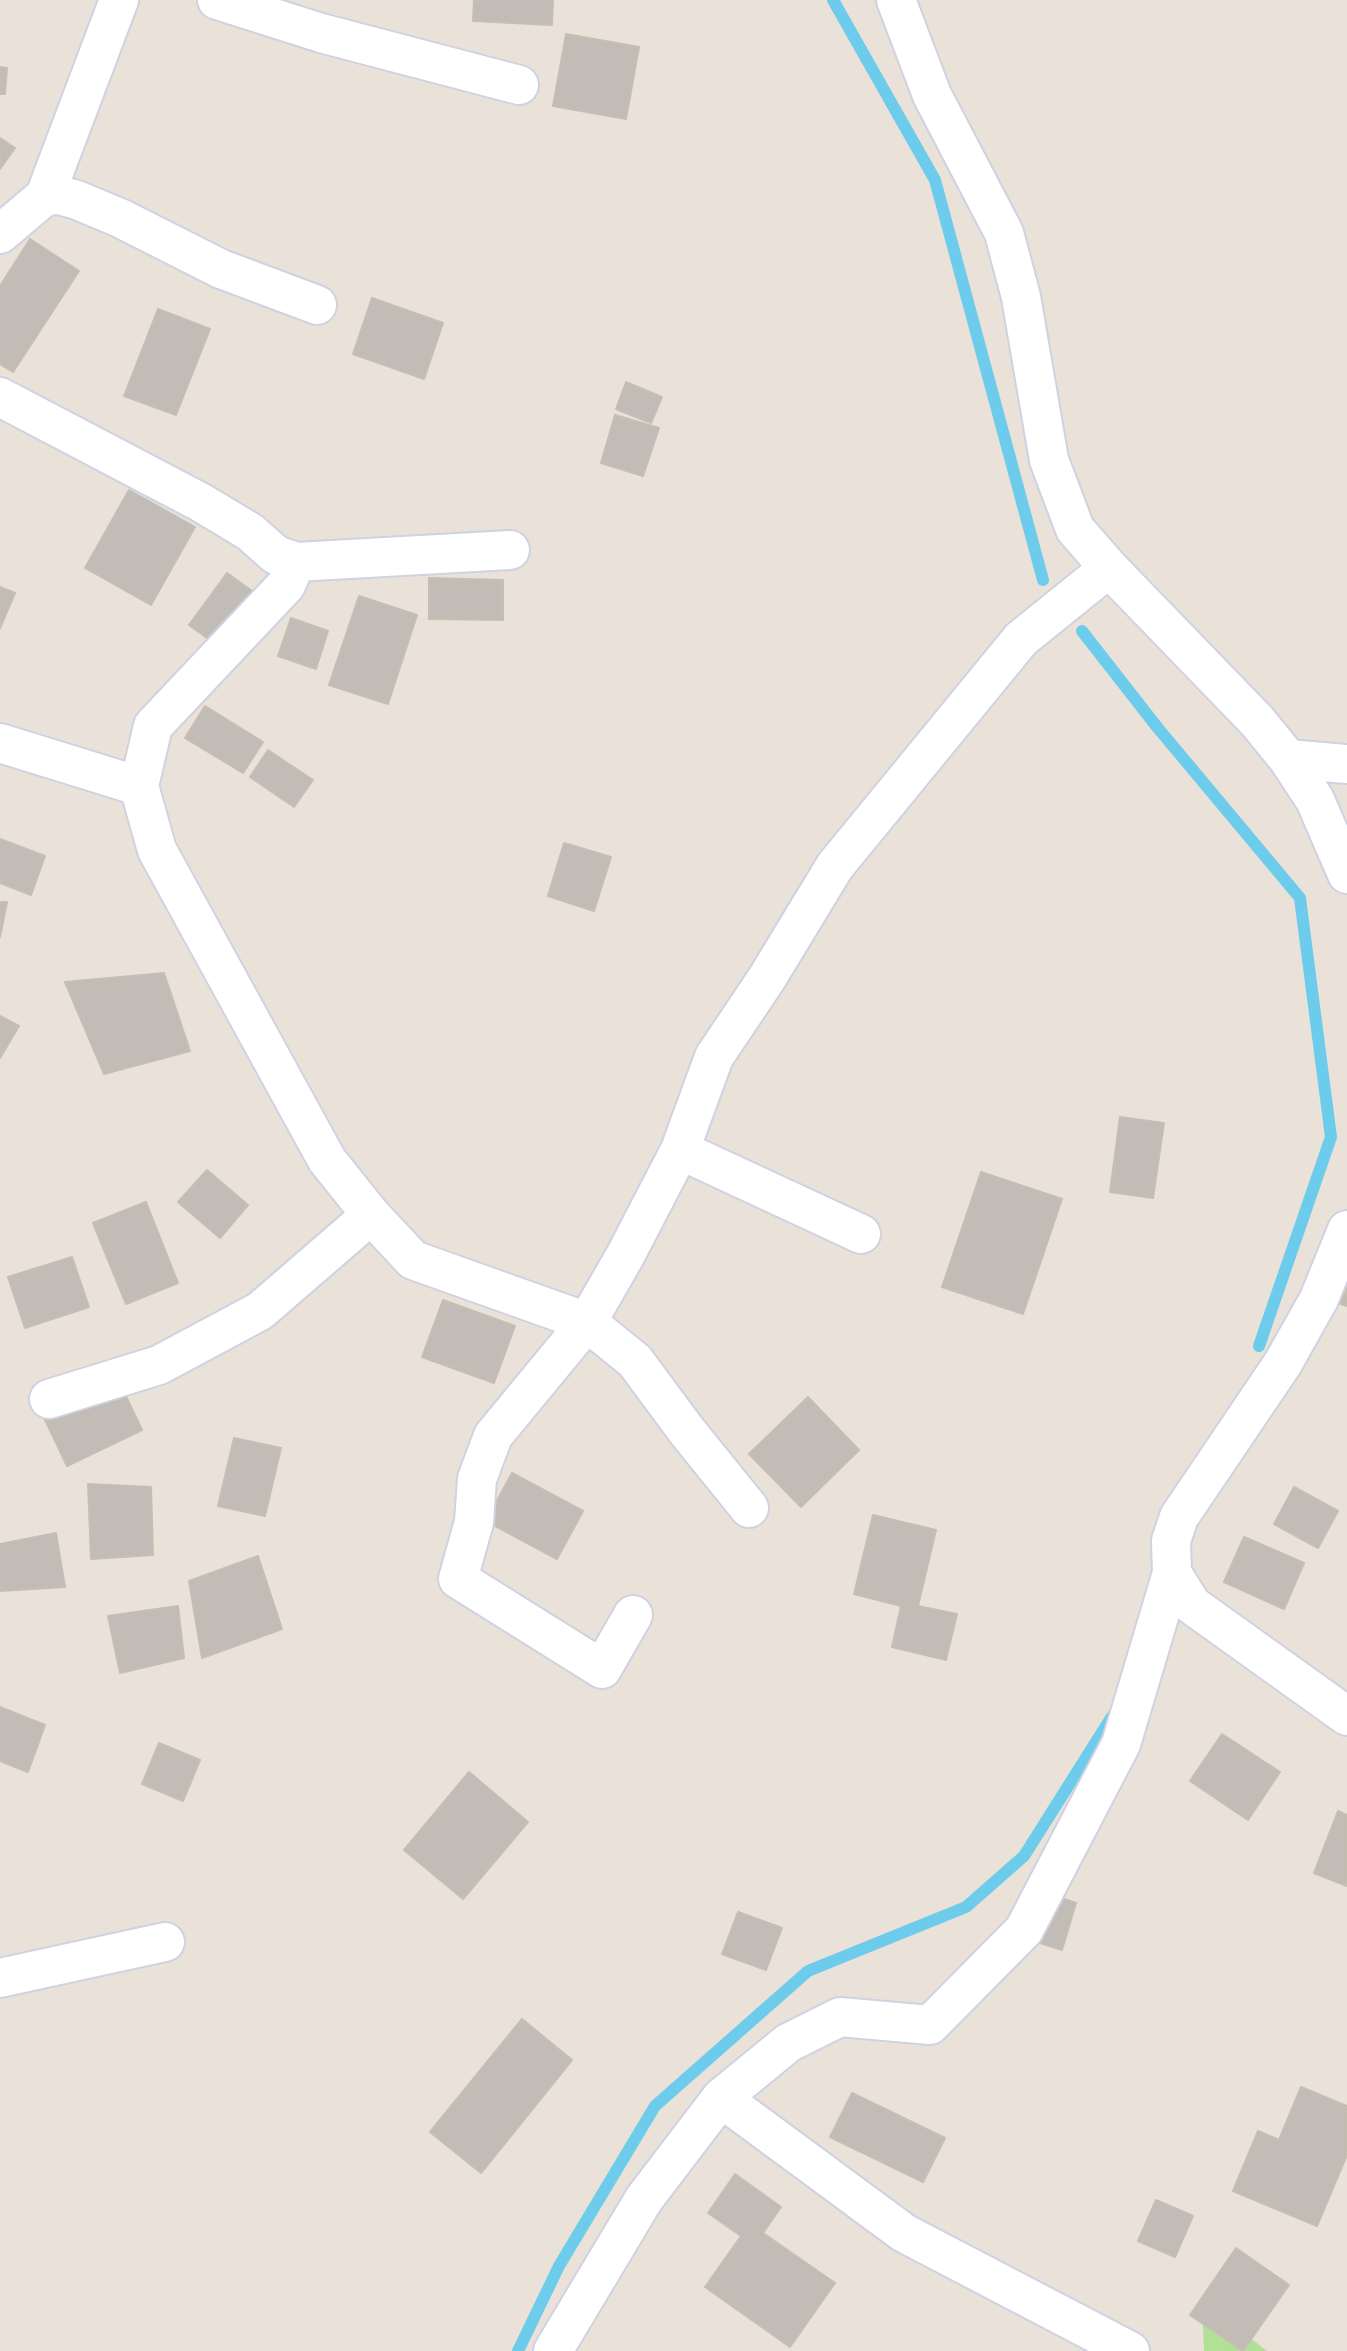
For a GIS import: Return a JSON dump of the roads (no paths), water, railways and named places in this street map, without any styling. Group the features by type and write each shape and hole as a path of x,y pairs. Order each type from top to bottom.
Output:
{"street":[{"path":"0,234 45,196 119,0"},
{"path":"217,0 300,12 519,85"},
{"path":"896,0 932,95 1004,233 1021,297 1049,460 1075,529 1109,568 1257,721 1287,759 1315,800 1347,874"},
{"path":"45,196 59,195 77,200 221,269 317,305"},
{"path":"0,397 200,502 250,532 276,555 296,562 510,550"},
{"path":"296,562 286,585 153,726 139,786 157,850 327,1160 371,1215 413,1260 587,1322 635,1361 749,1508"},
{"path":"633,1615 603,1670 458,1579 474,1522 477,1479 493,1436 587,1322 680,1150 714,1057 767,978 835,866 1021,639 1109,568"},
{"path":"0,743 139,786"},
{"path":"1287,759 1347,764"},
{"path":"680,1150 861,1234"},
{"path":"50,1399 159,1365 260,1311 371,1215"},
{"path":"553,2351 644,2199 721,2098 788,2043 840,2017 930,2025 1024,1930 1121,1744 1172,1573 1171,1541 1179,1517 1283,1363 1319,1299 1347,1230"},
{"path":"1172,1573 1192,1605 1347,1716"},
{"path":"0,1979 166,1941"},
{"path":"721,2098 904,2234 1130,2351"}],"waterway":[{"path":"833,0 935,180 1043,580"},
{"path":"1082,631 1157,727 1300,898 1331,1137 1259,1346"},
{"path":"518,2351 559,2266 655,2106 808,1971 966,1907 1024,1856 1113,1715"}]}
